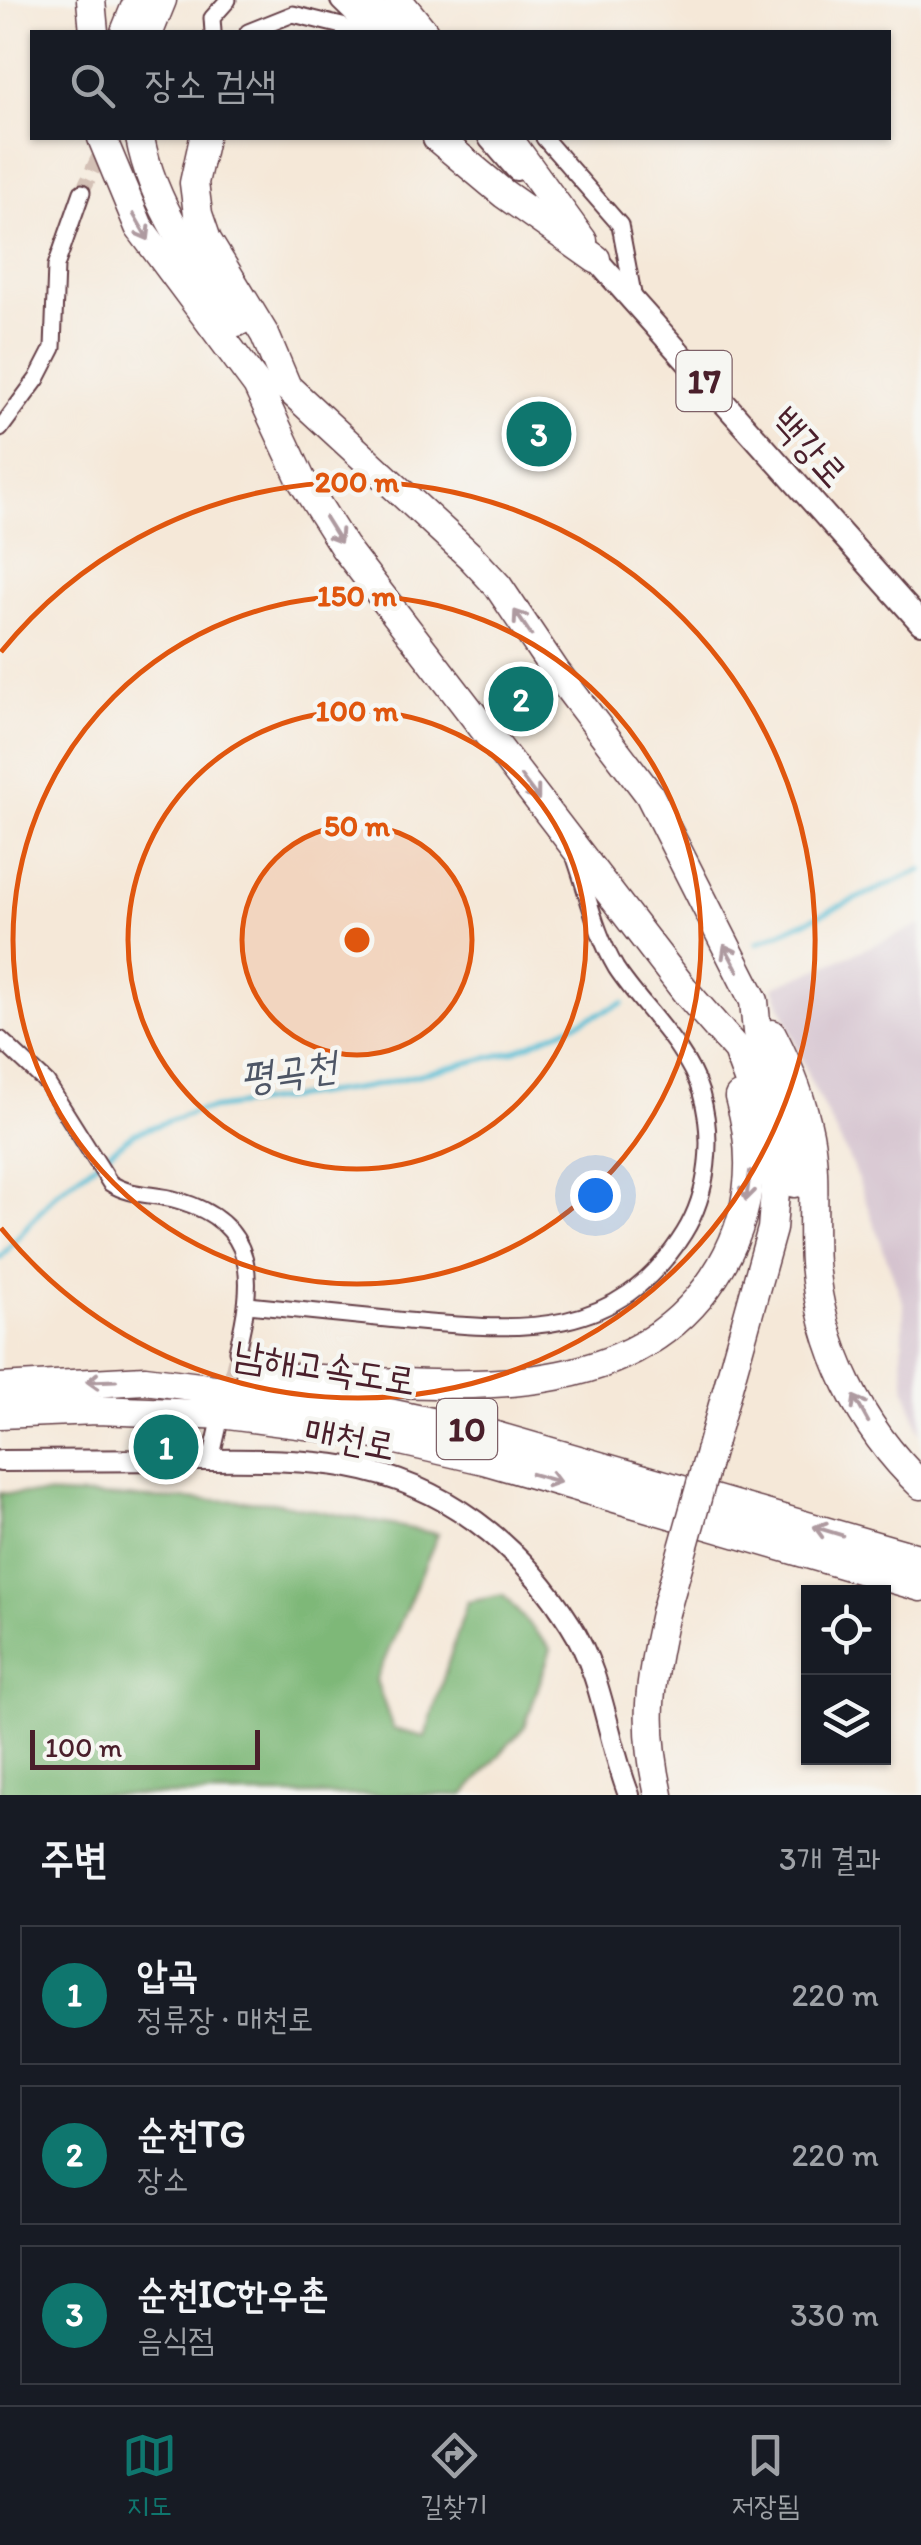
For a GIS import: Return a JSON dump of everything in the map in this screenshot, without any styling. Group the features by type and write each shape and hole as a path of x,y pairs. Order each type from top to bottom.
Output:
{"highway":[{"path":"91,0 94,30"},
{"path":"363,0 394,30"},
{"path":"398,0 422,30"},
{"path":"127,30 153,2"},
{"path":"149,30 153,2"},
{"path":"103,140 139,227 257,385 301,479 344,547 737,1050 766,1131 776,1179 772,1229 738,1384 674,1616 649,1687 649,1749 660,1795"},
{"path":"113,140 115,172"},
{"path":"140,140 166,213 205,277 287,387 498,586 556,672 649,794 790,1070 810,1135 814,1264 838,1365 861,1413 892,1458 921,1485"},
{"path":"204,140 194,183 198,214 208,240 265,335 287,387"},
{"path":"440,140 504,194 596,259"},
{"path":"501,143 596,259"},
{"path":"738,1384 787,1240 794,1183 787,1123 757,1032 754,1000"},
{"path":"145,1380 256,1376 440,1384 519,1383 566,1374 646,1342 710,1286 730,1250 745,1210 750,1168 746,1121 714,1024"},
{"name":"남해고속도로","path":"0,1388 145,1380 370,1409 492,1435 921,1559"},
{"name":"남해고속도로","path":"0,1414 97,1410 228,1415 366,1434 484,1460 921,1587"},
{"path":"809,1553 921,1607"},
{"path":"674,1616 666,1688 667,1747 678,1795"}],"main road":[{"path":"342,0 373,30"},
{"path":"375,0 395,30"},
{"name":"백강로","path":"596,259 921,623"},
{"name":"매천로","path":"0,1461 292,1461 350,1467 420,1490 451,1505 497,1535 530,1570 572,1626 595,1680 630,1795"}],"street":[{"path":"213,30 212,18 228,0"},
{"path":"252,30 294,7 348,30"},
{"path":"546,140 620,225 635,304"},
{"path":"0,429 36,380 53,348 56,266 82,192"},
{"path":"248,1306 484,1328 540,1327 580,1318 634,1291 656,1272 682,1237 704,1184 707,1134 700,1093 677,1047 616,968 568,838"},
{"path":"0,1039 47,1083 110,1184 125,1193 178,1200 232,1228 244,1256 248,1306 237,1351"},
{"path":"211,1460 219,1425"}],"shaded area":[{"path":"921,925 921,1435 906,1390 902,1358 904,1305 853,1167 809,1078 774,987"}],"green space":[{"path":"0,1493 273,1502 438,1534 376,1680 393,1729 425,1737 467,1602 503,1595 551,1649 525,1726 464,1795 0,1795"}],"waterway":[{"name":"평곡천","path":"757,943 921,870"},
{"name":"평곡천","path":"0,1258 55,1194 133,1134 196,1111 368,1087 512,1052 623,1003"}],"tunnel":[{"path":"82,192 104,146"},
{"path":"226,1396 237,1351"}],"place":[{"name":"순천IC한우촌","path":"539,434"},
{"name":"순천TG","path":"521,699"},
{"name":"압곡","path":"166,1447"}]}
